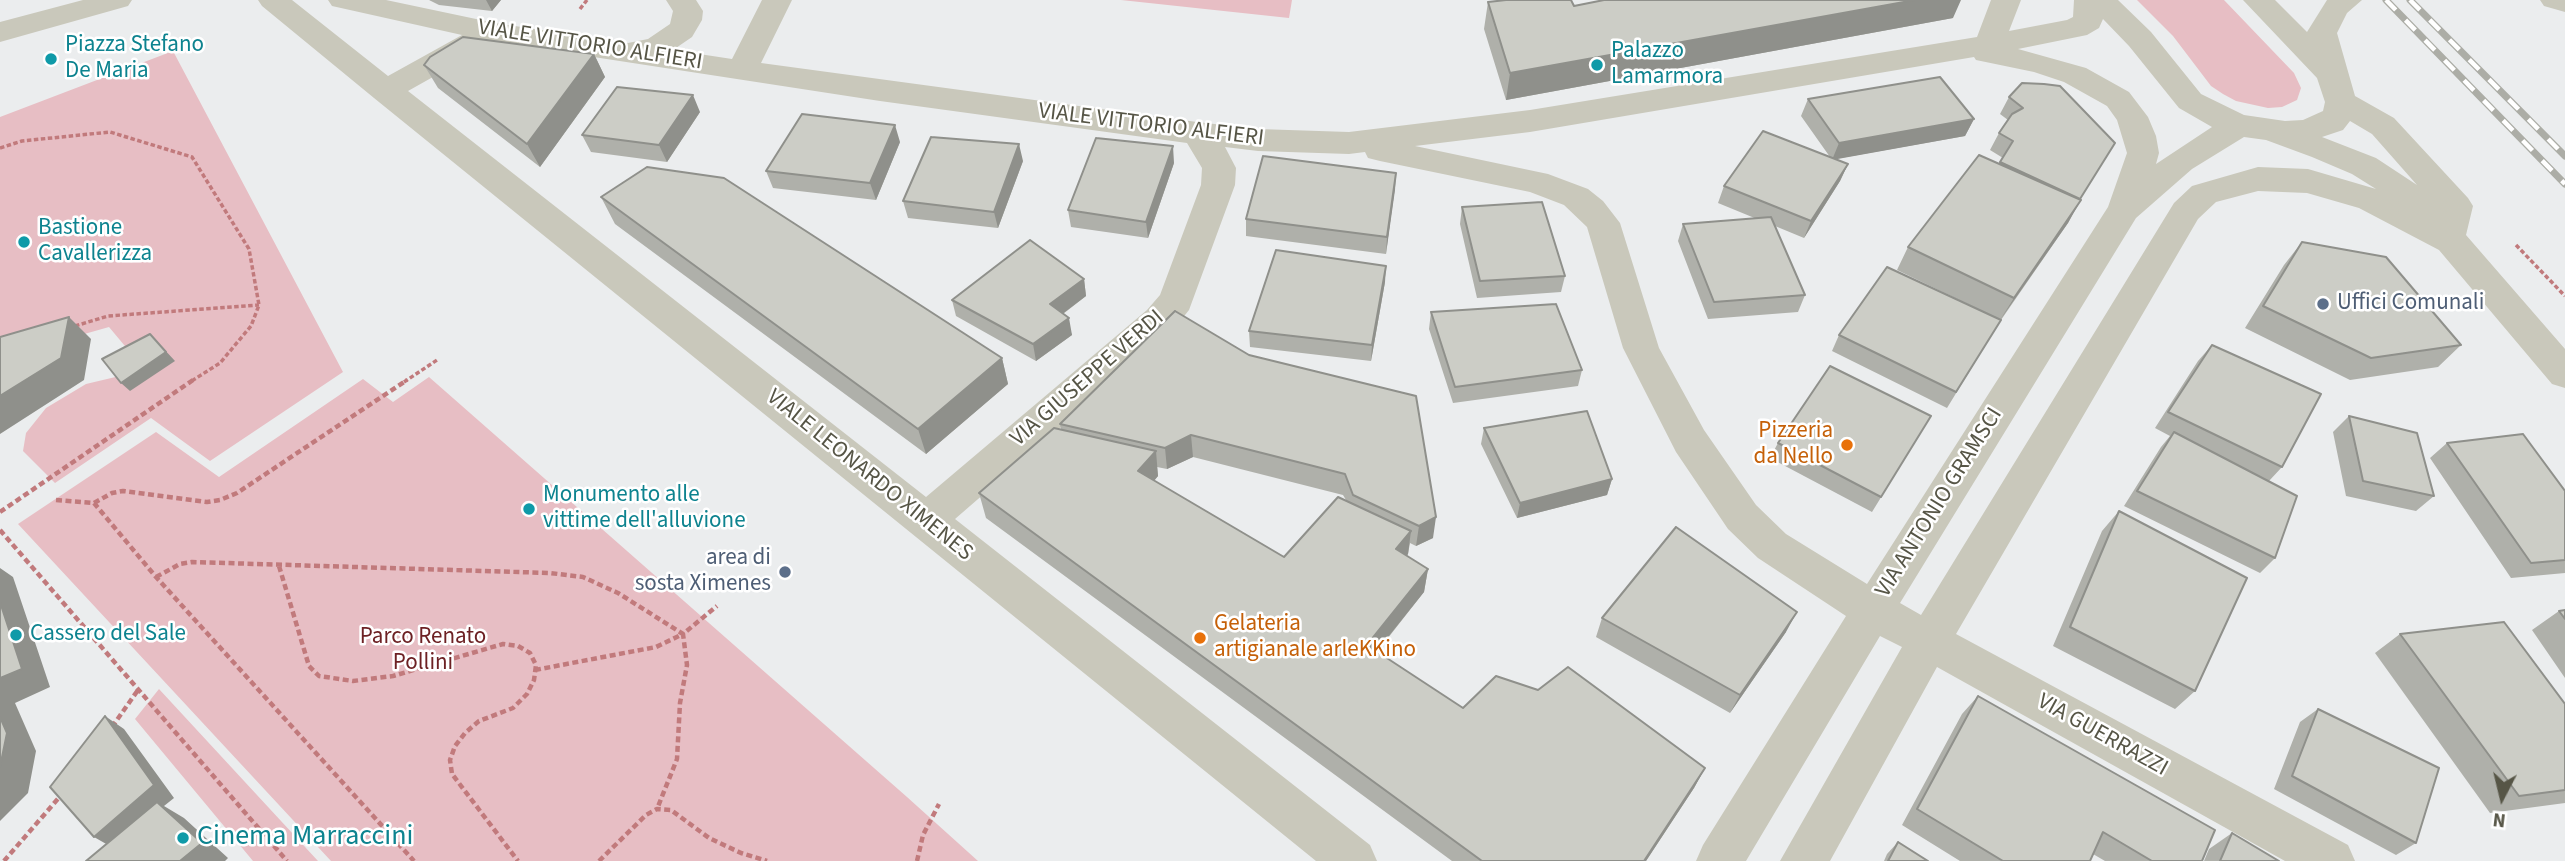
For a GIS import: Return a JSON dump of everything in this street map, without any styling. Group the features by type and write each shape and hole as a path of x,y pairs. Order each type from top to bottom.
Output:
{"street":[{"path":"0,32 117,0"},
{"name":"VIALE LEONARDO XIMENES","path":"273,0 1353,861"},
{"name":"VIALE VITTORIO ALFIERI","path":"344,0 495,33 742,70 1197,133 1258,140 1349,143 1530,121 1975,47 2076,27 2088,21 2089,0"},
{"path":"627,53 658,46 681,30 687,20 688,11 681,0"},
{"path":"742,70 777,0"},
{"path":"1975,47 2006,0"},
{"path":"2101,0 2140,39 2190,101 2215,116 2324,149 2364,166 2407,194 2425,211 2447,240 2565,374"},
{"path":"2258,0 2336,88 2383,126 2456,206 2447,240"},
{"path":"2251,127 2305,131 2332,122 2339,114 2336,88 2322,33 2335,8 2347,0"},
{"path":"2555,0 2565,3"},
{"path":"385,91 442,57 495,33"},
{"name":"VIALE VITTORIO ALFIERI","path":"1975,47 2039,63 2085,80 2118,99 2132,117 2143,153 2124,210"},
{"name":"VIA ANTONIO GRAMSCI","path":"1720,861 1873,610 2124,210 2180,161 2251,127"},
{"name":"VIA GIUSEPPE VERDI","path":"925,521 1160,320 1176,301 1218,185 1219,168 1197,133"},
{"name":"VIA GUERRAZZI","path":"1349,143 1535,182 1576,197 1591,208 1603,223 1641,348 1690,441 1741,517 1773,546 1873,610 2331,861"},
{"path":"2174,231 2180,161"},
{"path":"1804,861 1929,640 2186,211 2204,194 2258,179 2277,179 2321,184 2371,200 2447,240"}],"path":[{"path":"0,148 22,141 110,132 192,157 249,248 259,304 251,326 220,363 159,401 0,512"},
{"path":"2508,236 2565,296"},
{"path":"72,327 108,316 259,304"},
{"path":"56,500 94,503 112,493 123,491 196,501 220,500 237,492 437,360"},
{"path":"94,503 156,578 414,861"},
{"path":"0,530 286,861"},
{"path":"156,578 180,564 192,562 550,573 583,577 618,593 683,634"},
{"path":"279,566 309,666 319,676 353,681 393,676 503,644 518,646 530,653 536,665 534,680 527,694 513,708 480,722 465,733 450,760 452,774 518,861"},
{"path":"535,670 656,647 683,634 717,606"},
{"path":"657,809 677,759 680,703 687,665 683,634"},
{"path":"109,730 138,690"},
{"path":"4,861 36,827 65,789"},
{"path":"917,861 923,835 939,804"},
{"path":"599,861 646,815 657,809 671,810 709,838 741,853 768,861"}],"green space":[{"path":"1121,0 1292,0 1289,18"},
{"path":"2137,0 2224,0 2294,73 2301,88 2297,100 2282,107 2268,108 2236,101 2223,94 2211,86 2173,36"},
{"path":"173,51 343,372 210,461 151,418 55,483 23,451 26,433 46,408 86,384 145,370 109,327 0,358 0,117"},
{"name":"Parco Renato Pollini","path":"429,377 978,861 331,861 18,524 156,432 219,477 363,379 393,402"},
{"path":"159,689 318,861 253,861 135,719"}],"building":[{"path":"1571,0 1574,6 1604,0 1915,0 1510,73 1488,2"},
{"path":"463,37 594,54 527,144 424,65 430,57"},
{"path":"1940,77 1974,119 1839,143 1808,99"},
{"path":"2022,83 2060,86 2115,143 2080,199 2000,162 2013,141 1999,133 2012,114 2023,108 2009,97"},
{"path":"617,87 693,95 659,145 582,135"},
{"path":"802,114 895,125 870,183 766,171"},
{"path":"1763,131 1848,164 1811,221 1724,186"},
{"path":"931,137 1019,144 994,212 903,201"},
{"path":"1096,138 1173,146 1146,222 1068,210"},
{"path":"1979,155 2081,200 2014,298 1908,247"},
{"path":"1263,156 1396,173 1387,237 1246,219"},
{"path":"647,167 724,178 1002,358 918,429 601,197"},
{"path":"1542,202 1565,276 1480,281 1462,207"},
{"path":"1771,217 1805,295 1714,302 1683,224"},
{"path":"1030,240 1084,279 1050,304 1069,318 1033,344 952,300"},
{"path":"2302,242 2386,257 2461,345 2371,358 2263,306"},
{"path":"1276,250 1386,266 1372,345 1249,331"},
{"path":"1887,267 2001,320 1956,392 1839,335"},
{"path":"1556,304 1582,370 1455,387 1431,312"},
{"path":"1175,311 1249,355 1416,396 1436,517 1419,526 1353,495 1345,474 1191,435 1165,448 1060,424"},
{"path":"69,317 61,358 0,396 0,337"},
{"path":"150,334 166,352 121,383 102,359"},
{"path":"2212,345 2321,394 2282,467 2168,412"},
{"name":"Pizzeria da Nello","path":"1830,366 1931,416 1881,497 1778,443"},
{"path":"1587,411 1612,479 1520,503 1484,428"},
{"path":"2349,416 2417,433 2434,496 2363,481"},
{"path":"1054,428 1156,451 1138,471 1284,557 1338,497 1411,531 1396,549 1428,569 1367,645 1463,708 1496,676 1538,690 1568,667 1705,768 1644,861 1482,861 979,493"},
{"path":"2174,432 2297,496 2275,558 2137,491"},
{"path":"2523,434 2565,491 2565,560 2531,563 2447,443"},
{"path":"2119,511 2247,578 2195,691 2070,627"},
{"path":"1676,527 1797,612 1740,695 1602,618"},
{"path":"0,602 22,669 0,678"},
{"path":"2504,622 2565,704 2565,790 2519,796 2400,634"},
{"path":"1978,696 2215,830 2202,861 2152,861 2103,832 2090,861 2003,861 1917,809"},
{"path":"2318,709 2439,768 2416,843 2292,776"},
{"path":"105,716 154,785 94,837 50,787"},
{"path":"0,717 7,733 0,767"},
{"path":"157,802 202,843 180,861 86,861"},
{"path":"2232,833 2279,861 2220,861"},
{"path":"1898,842 1928,861 1888,861"}],"railway":[{"path":"2386,0 2565,184"},
{"path":"2410,0 2565,156"}],"place":[{"name":"Piazza Stefano De Maria","path":"51,59"},
{"name":"Palazzo Lamarmora","path":"1597,65"},
{"name":"Bastione Cavallerizza","path":"24,242"},
{"name":"Uffici Comunali","path":"2323,304"},
{"name":"Pizzeria da Nello","path":"1847,445"},
{"name":"Monumento alle vittime dell'alluvione","path":"529,509"},
{"name":"area di sosta Ximenes","path":"785,572"},
{"name":"Cassero del Sale","path":"16,635"},
{"name":"Gelateria artigianale arleKKino","path":"1200,638"},
{"name":"Cinema Marraccini","path":"183,838"}]}
